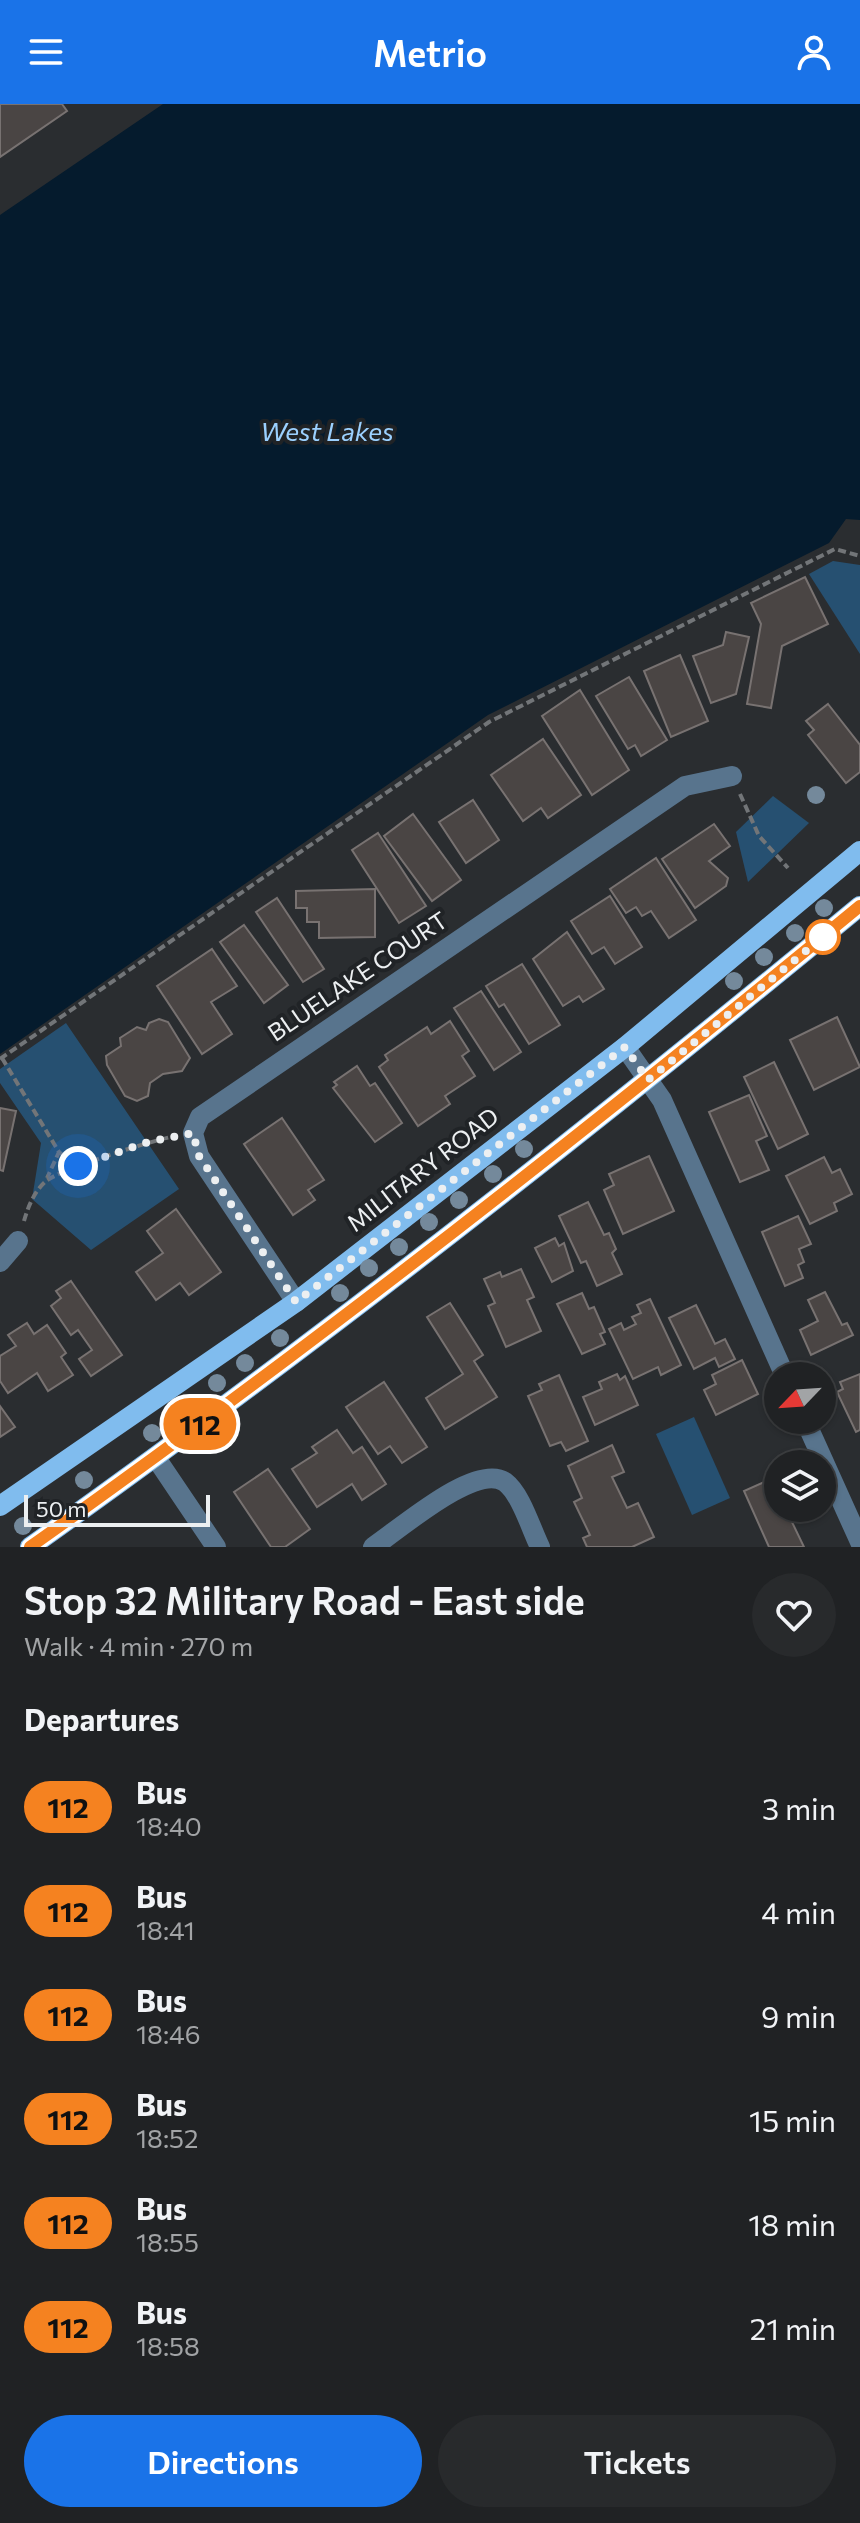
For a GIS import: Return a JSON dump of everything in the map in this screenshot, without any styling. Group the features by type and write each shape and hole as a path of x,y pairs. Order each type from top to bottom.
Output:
{"main road":[{"name":"MILITARY ROAD","path":"0,1506 296,1302 625,1047 860,851"},
{"path":"30,1547 156,1458 648,1080 860,906"}],"street":[{"name":"BLUELAKE COURT","path":"193,1133 200,1117 685,786 732,776"},
{"path":"625,1047 662,1100 779,1362"},
{"path":"193,1133 199,1156 296,1302"},
{"path":"0,1262 18,1241"},
{"path":"811,1434 860,1542"},
{"path":"156,1458 216,1547"},
{"path":"373,1547 469,1481 491,1475 507,1483 540,1547"}],"path":[{"path":"78,1166 59,1152 1,1059 489,722 835,549 860,556"},
{"path":"732,776 759,836 788,868"},
{"path":"46,1181 78,1166 148,1142 193,1133"},
{"path":"18,1241 29,1205 46,1181 59,1152"}],"shaded area":[{"path":"833,561 860,565 860,654 809,574"},
{"path":"773,796 809,823 748,882 736,832"},
{"path":"66,1023 179,1189 91,1250 32,1199 41,1143 0,1083 0,1069"},
{"path":"694,1417 730,1498 692,1515 656,1434"}],"water":[{"name":"West Lakes","path":"163,104 860,104 860,520 846,519 829,543 488,715 0,1054 0,215"}],"building":[{"path":"0,104 62,104 67,111 0,157"},
{"path":"805,577 828,624 782,646 771,708 747,704 761,624 751,603"},
{"path":"726,632 749,637 736,694 711,703 693,656 723,645"},
{"path":"680,655 708,721 671,737 644,671"},
{"path":"629,677 667,740 641,756 635,745 628,749 596,696"},
{"path":"580,690 629,770 592,795 542,716"},
{"path":"828,704 860,745 860,772 846,783 808,735 814,730 806,721"},
{"path":"543,739 581,795 548,818 541,808 523,821 491,775"},
{"path":"473,800 499,840 466,863 439,822"},
{"path":"413,814 461,880 432,901 384,836"},
{"path":"714,824 730,846 709,861 728,878 726,886 695,908 662,859"},
{"path":"378,833 426,906 399,923 352,850"},
{"path":"656,858 696,920 669,938 651,911 642,916 636,907 626,913 610,889"},
{"path":"375,889 375,937 319,938 319,922 307,922 307,908 296,908 296,891"},
{"path":"610,896 642,947 615,964 604,947 592,954 571,921"},
{"path":"277,898 324,969 303,982 256,912"},
{"path":"244,925 288,985 264,1003 220,942"},
{"path":"567,932 604,989 583,1002 579,996 563,1006 533,959"},
{"path":"212,949 237,986 211,1002 232,1034 202,1054 157,986"},
{"path":"522,964 560,1025 529,1044 504,1004 499,1007 486,986"},
{"path":"481,991 521,1052 494,1070 454,1008"},
{"path":"837,1017 860,1067 814,1090 790,1040"},
{"path":"159,1019 168,1022 190,1058 182,1071 163,1074 150,1083 148,1096 137,1101 125,1096 107,1065 106,1056 121,1046 120,1038 137,1027 146,1030 149,1023"},
{"path":"450,1021 469,1051 462,1056 475,1076 445,1096 450,1104 418,1126 379,1067 388,1060 385,1055 427,1027 431,1034"},
{"path":"774,1062 808,1134 778,1149 744,1077"},
{"path":"357,1066 370,1086 375,1083 402,1123 375,1142 333,1088 337,1085 334,1082"},
{"path":"749,1095 767,1136 756,1141 769,1170 740,1182 709,1112"},
{"path":"0,1108 16,1111 3,1171 0,1170"},
{"path":"282,1118 324,1180 308,1190 315,1200 293,1215 244,1144"},
{"path":"649,1156 674,1211 623,1234 604,1190 614,1185 609,1174"},
{"path":"824,1157 832,1173 840,1169 852,1194 834,1203 837,1211 810,1224 786,1176"},
{"path":"588,1202 604,1235 609,1233 616,1249 612,1253 622,1274 597,1286 586,1261 581,1263 559,1216"},
{"path":"176,1209 221,1272 189,1295 180,1283 156,1300 136,1272 163,1253 147,1231"},
{"path":"798,1216 811,1244 799,1249 804,1262 798,1265 803,1278 785,1286 762,1232"},
{"path":"555,1238 559,1246 564,1243 573,1271 552,1282 535,1248"},
{"path":"521,1269 534,1297 527,1300 541,1331 506,1347 488,1306 495,1303 484,1279 500,1272 502,1277"},
{"path":"71,1281 122,1355 91,1376 79,1359 92,1350 78,1330 71,1335 51,1306 61,1298 56,1291"},
{"path":"825,1292 842,1325 847,1323 853,1335 811,1355 800,1330 818,1321 808,1300"},
{"path":"582,1293 589,1309 594,1307 605,1332 600,1334 605,1344 582,1354 557,1304"},
{"path":"650,1299 681,1365 661,1375 658,1367 633,1379 609,1329 621,1323 624,1330 636,1324 632,1317 641,1313 637,1305"},
{"path":"450,1303 483,1355 474,1361 497,1397 445,1429 426,1398 463,1374 427,1317"},
{"path":"696,1305 715,1344 725,1339 735,1359 719,1367 715,1358 694,1369 669,1318"},
{"path":"27,1323 34,1334 47,1325 66,1353 61,1357 73,1375 48,1391 37,1373 8,1393 0,1381 0,1356 16,1346 8,1335"},
{"path":"742,1360 758,1394 716,1415 704,1390 716,1384 712,1375"},
{"path":"617,1374 620,1380 625,1376 638,1405 595,1425 583,1397 602,1389 599,1382"},
{"path":"860,1374 860,1430 856,1432 837,1392 843,1389 840,1382"},
{"path":"559,1375 588,1441 566,1451 561,1442 550,1446 528,1396 542,1390 539,1384"},
{"path":"384,1382 427,1447 402,1463 390,1446 378,1454 346,1407"},
{"path":"0,1406 15,1427 0,1437"},
{"path":"337,1430 353,1453 362,1447 386,1484 362,1500 352,1484 317,1507 292,1469 317,1453 312,1447"},
{"path":"612,1445 624,1472 612,1477 627,1508 638,1503 654,1537 632,1547 587,1547 583,1538 590,1535 574,1502 582,1498 568,1466"},
{"path":"268,1469 310,1529 285,1547 271,1547 234,1492"},
{"path":"764,1482 764,1522 792,1522 804,1547 769,1547 744,1491"}],"bus line":[{"name":"112","path":"30,1547 156,1458 648,1080 860,906"}],"route":[{"path":"78,1166 125,1153 148,1142 193,1133 199,1156 296,1302 625,1047 648,1080 823,937"}]}
